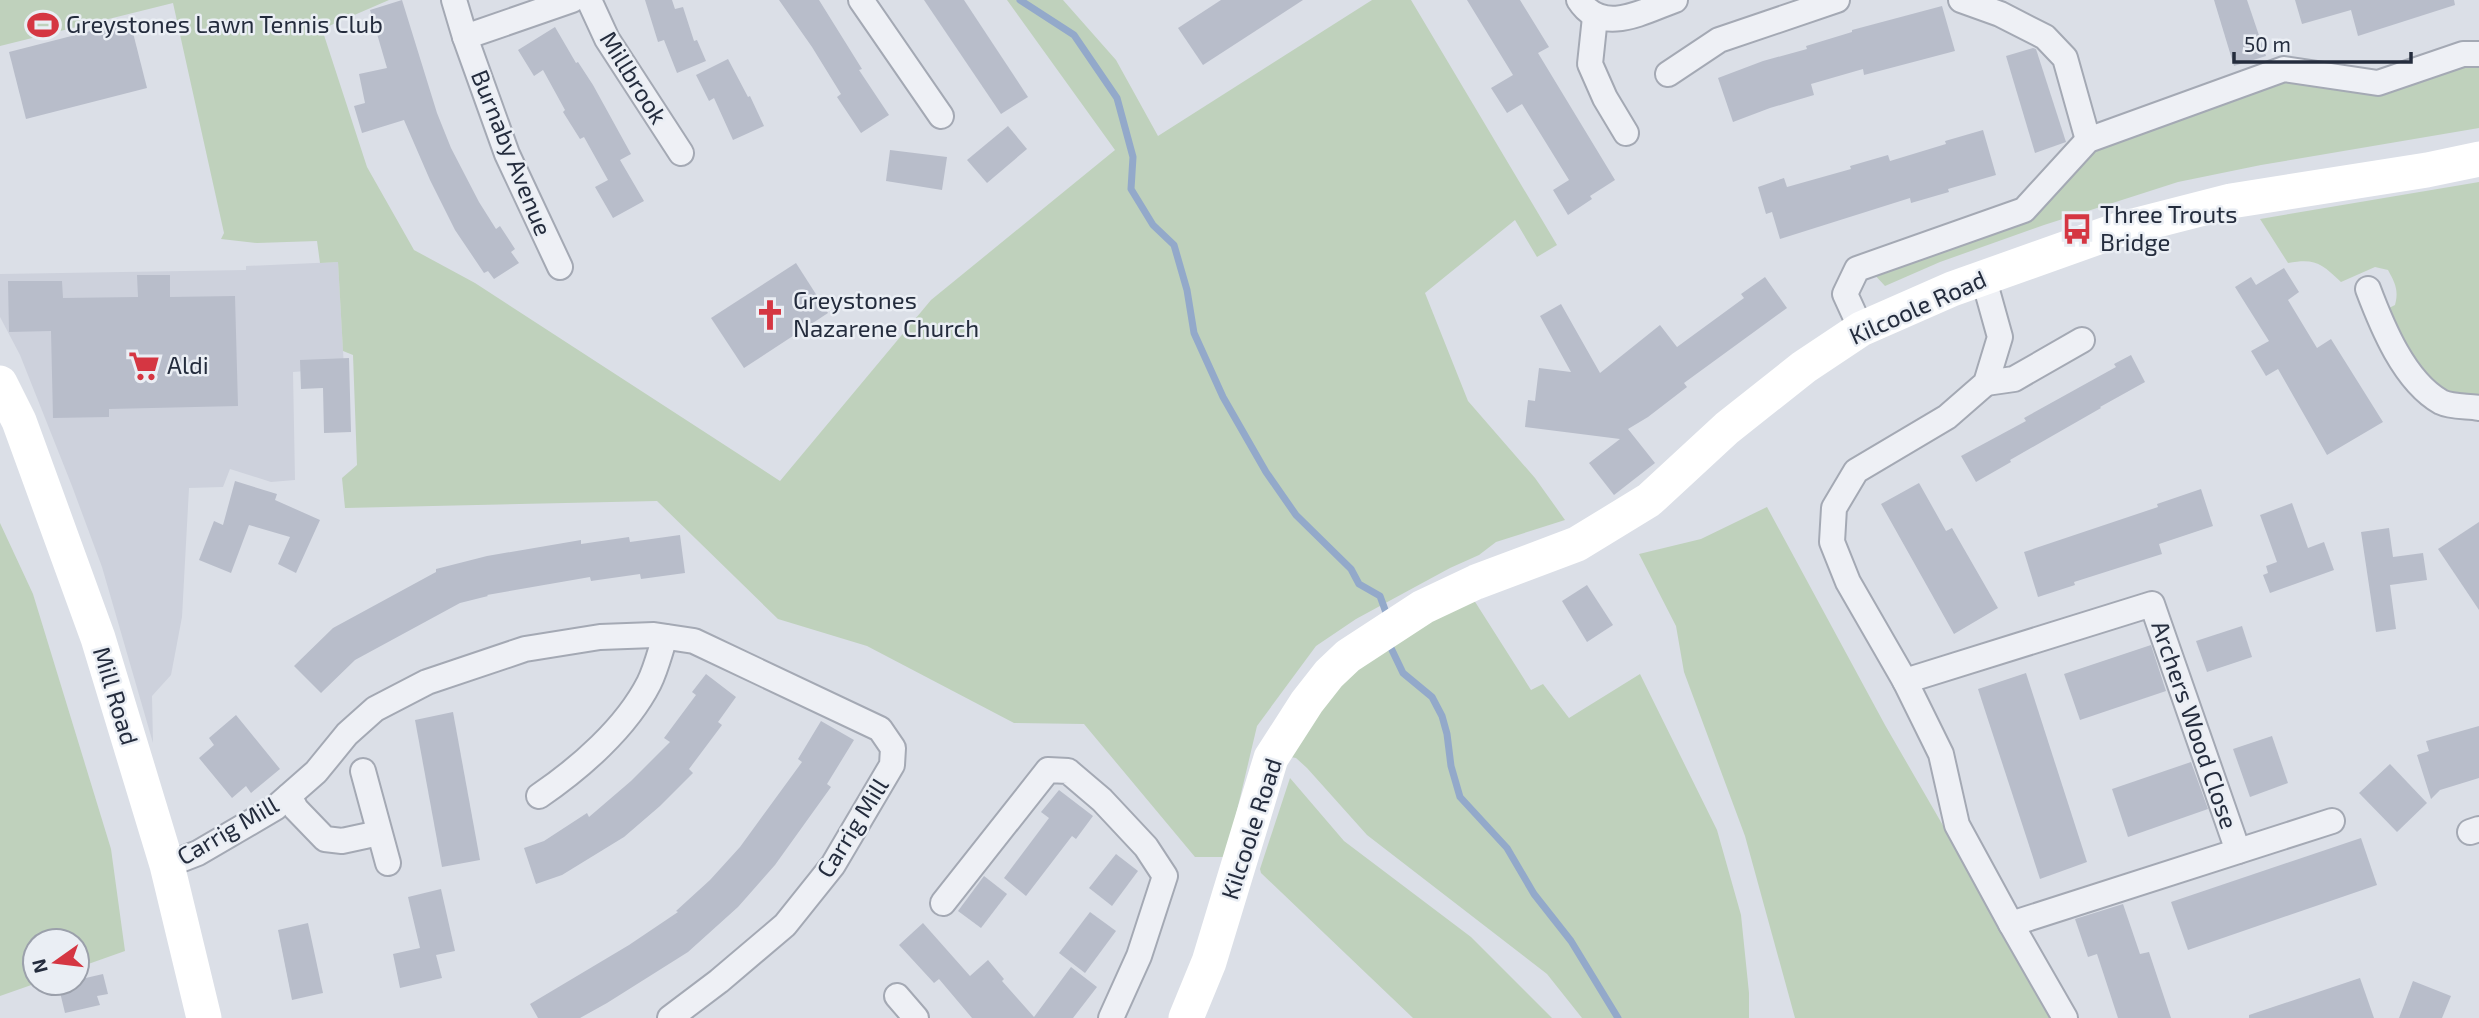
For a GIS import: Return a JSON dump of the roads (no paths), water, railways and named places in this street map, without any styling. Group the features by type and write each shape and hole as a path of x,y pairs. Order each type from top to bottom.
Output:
{"main road":[{"name":"Kilcoole Road","path":"1186,1018 1209,962 1271,758 1307,702 1329,674 1348,656 1423,607 1476,582 1577,544 1649,500 1727,428 1804,367 1861,329 1979,279 2118,230 2231,201 2427,170 2479,159"},
{"name":"Mill Road","path":"0,383 19,421 98,638 167,865 204,1018"}],"street":[{"name":"Burnaby Avenue","path":"454,0 507,154 560,267"},
{"path":"465,37 572,0"},
{"name":"Millbrook","path":"589,0 607,39 681,153"},
{"path":"861,0 942,116"},
{"path":"1587,8 1609,20 1625,18 1675,0"},
{"path":"1668,74 1719,40 1837,0"},
{"path":"1961,0 2000,14 2046,37 2064,58 2088,140"},
{"path":"1587,8 1590,64 1605,98 1626,133"},
{"path":"1861,329 1845,294 1857,269 2024,210 2088,140 2284,68 2378,83 2463,54 2479,54"},
{"path":"1979,279 1988,294 2000,337 1986,383 1947,417 1856,471 1835,508 1832,542 1848,582 1905,681 1941,754 1957,825 2065,1018"},
{"path":"2368,289 2382,327 2411,376 2442,403 2479,408"},
{"path":"1986,383 2014,379 2082,340"},
{"name":"Archers Wood Close","path":"1905,681 2152,604 2238,852"},
{"name":"Carrig Mill","path":"167,865 198,853 275,808 316,772 347,734 375,709 427,682 525,649 600,637 665,637 694,641 880,729 893,748 892,765 833,865 785,925 670,1018"},
{"path":"539,796 589,758 626,717 648,684 665,637"},
{"path":"943,903 1048,770 1068,771 1102,800 1146,847 1165,876 1139,956 1111,1018"},
{"path":"363,771 388,863"},
{"name":"Carrig Mill","path":"289,796 296,809 325,839 342,841 379,833"},
{"name":"Archers Wood Close","path":"2011,924 2332,821"},
{"path":"897,996 916,1018"}],"waterway":[{"path":"1020,0 1074,35 1117,98 1133,157 1131,189 1153,225 1174,245 1187,290 1194,333 1223,397 1266,472 1296,515 1351,569 1359,584 1380,596 1388,618"},
{"path":"1390,641 1403,673 1432,697 1442,716 1460,797 1507,848 1534,894 1571,941 1618,1018"}],"place":[{"name":"Greystones Lawn Tennis Club","path":"43,25"},
{"name":"Three Trouts Bridge","path":"2077,229"},
{"name":"Greystones Nazarene Church","path":"770,315"},
{"name":"Aldi","path":"144,366"}]}
